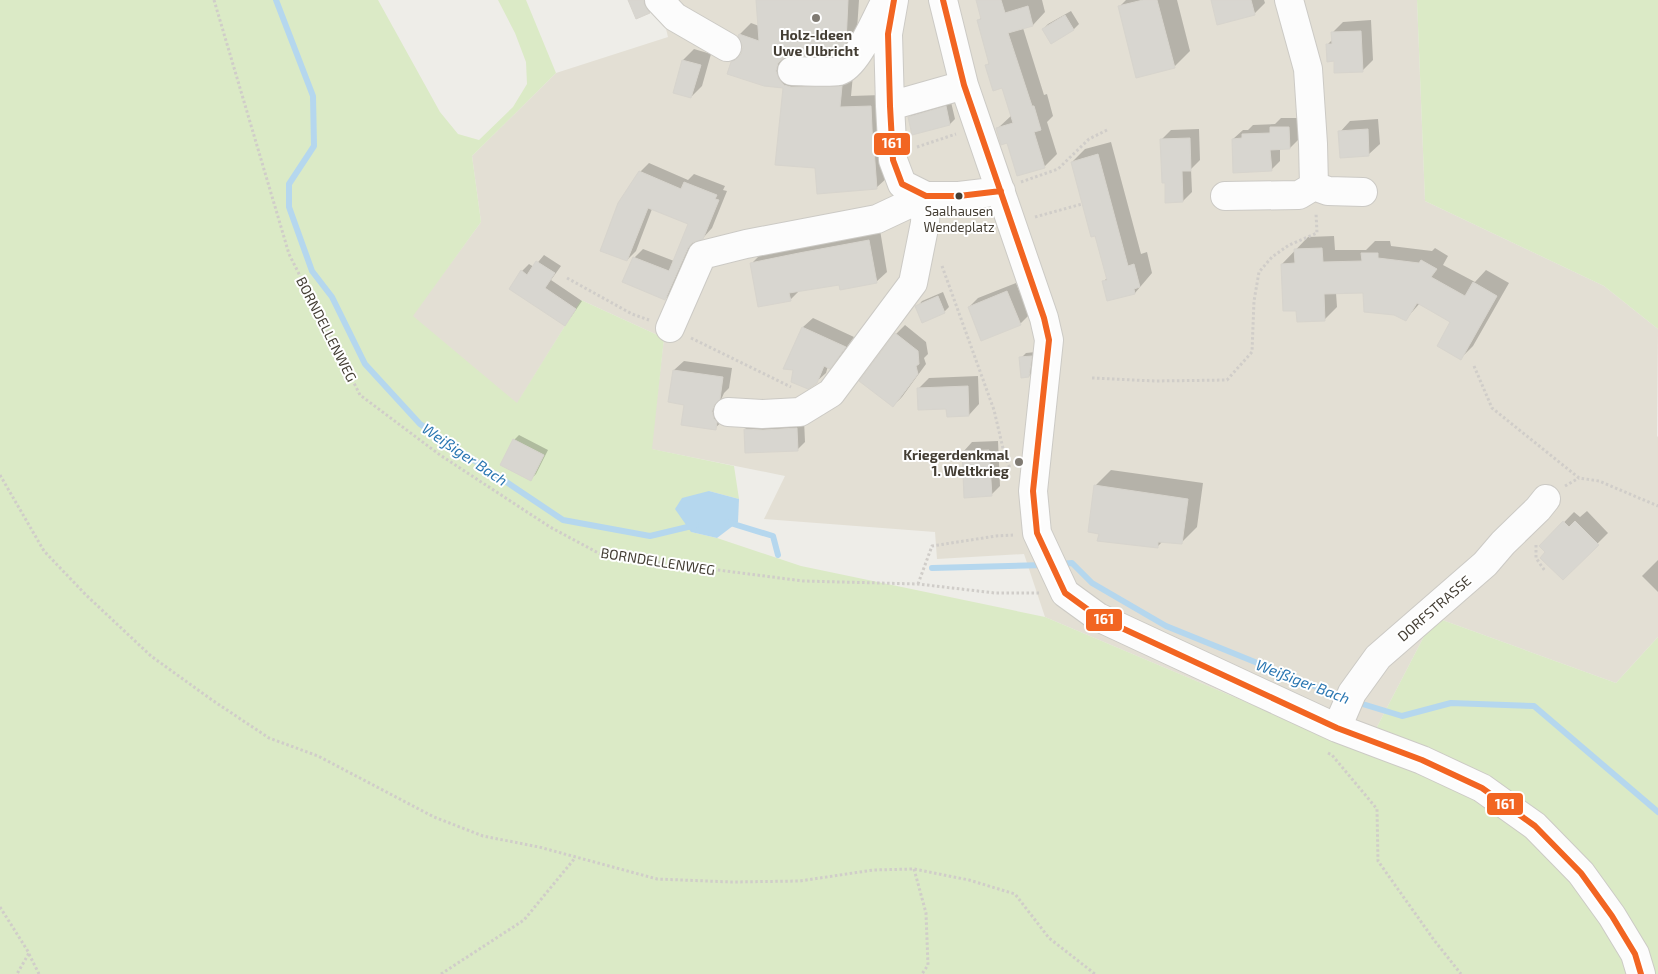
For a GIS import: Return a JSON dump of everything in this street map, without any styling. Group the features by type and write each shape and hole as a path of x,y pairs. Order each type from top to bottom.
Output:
{"street":[{"path":"659,0 675,17 726,47"},
{"path":"792,70 840,71 850,63 861,48 884,4 889,0"},
{"path":"894,0 888,34 893,160 902,184 926,196"},
{"path":"943,0 964,85 1044,318 1049,340 1033,491 1041,543 1064,589 1098,617 1256,691 1340,720 1482,788 1535,826 1581,873 1612,916 1635,954 1641,974"},
{"path":"1289,0 1308,69 1314,144 1314,186"},
{"path":"890,106 964,85"},
{"path":"1225,196 1299,194 1314,186 1328,191 1363,192"},
{"path":"670,328 702,255 746,244 877,219 926,196 959,196 1001,191"},
{"path":"728,412 762,414 800,412 831,393 913,283 925,223 926,196"},
{"name":"DORFSTRASSE","path":"1340,720 1378,657 1485,564 1503,543 1538,510 1546,499"}],"path":[{"name":"BORNDELLENWEG","path":"214,0 289,254 360,395 440,455 550,527 602,555 803,581 918,584 994,593 1064,589"},
{"path":"893,160 902,153 929,142 978,128"},
{"path":"1001,191 1058,169 1089,139 1106,130"},
{"path":"1092,378 1155,381 1227,380 1252,352 1254,301 1259,272 1272,257 1288,245 1317,233 1314,186"},
{"path":"1012,224 1082,204"},
{"path":"939,259 994,410 1005,458 1011,470"},
{"path":"1474,366 1492,408 1579,478 1599,482 1658,506"},
{"path":"0,475 44,551 86,595 151,656 212,700 270,738 318,756 434,817 483,836 539,847 657,879 732,882 800,881 873,870 914,870 969,880 1015,894 1049,938 1094,974"},
{"path":"918,584 932,546 996,536 1041,543"},
{"path":"1340,720 1332,755 1377,809 1378,860 1434,940 1461,974"},
{"path":"441,974 524,920 575,858"},
{"path":"914,870 926,913 928,965 922,974"},
{"path":"0,907 29,953 39,974"},
{"path":"17,974 29,953"}],"shaded area":[{"path":"659,0 1417,0 1425,201 1604,286 1658,329 1658,637 1616,683 1434,617 1364,752 1045,617 1024,554 937,559 935,532 764,519 785,476 651,449 664,338 581,300 517,404 412,316 481,222 472,156 556,73 668,37"}],"green space":[{"path":"0,0 378,0 440,112 458,134 479,140 513,107 527,84 526,62 515,33 498,0 526,0 556,73 472,156 481,222 413,316 517,403 581,300 664,338 652,449 734,466 739,499 709,491 691,532 717,538 801,566 1045,617 1364,752 1434,617 1616,683 1658,637 1658,974 0,974"},
{"path":"1417,0 1658,0 1658,329 1604,286 1425,201"}],"water":[{"path":"709,491 739,499 738,522 717,538 691,532 675,509 682,498"}],"building":[{"path":"628,0 644,0 644,4 650,13 636,19"},
{"path":"756,0 848,0 846,43 836,55 792,55 785,57 778,63 776,71 784,85 791,87 842,86 840,107 871,106 877,189 817,194 815,168 775,165 783,88 764,86 727,74 731,62 741,54 743,47 738,36 739,34 759,41"},
{"path":"976,0 1001,0 1005,13 1028,6 1033,26 1008,33 1041,130 1034,132 1045,168 1017,176 1007,143 1001,145 996,128 1013,123 1002,88 993,91 985,65 989,64 977,20 981,19"},
{"path":"1143,0 1157,0 1175,68 1136,78 1118,6"},
{"path":"1211,0 1251,0 1255,15 1217,25"},
{"path":"1065,15 1074,30 1051,44 1042,29"},
{"path":"1361,31 1363,72 1334,73 1334,61 1327,62 1326,44 1332,44 1331,32"},
{"path":"682,60 701,65 691,98 673,93"},
{"path":"946,106 950,125 912,135 908,117"},
{"path":"1270,127 1289,127 1290,149 1270,150 1272,171 1233,173 1232,139 1242,138 1242,134 1270,133"},
{"path":"1368,129 1369,156 1340,158 1338,131"},
{"path":"1190,138 1191,171 1182,171 1183,202 1165,203 1165,183 1162,183 1160,139"},
{"path":"1098,154 1128,266 1134,264 1140,287 1134,289 1135,294 1107,301 1102,281 1107,280 1095,236 1091,237 1071,162"},
{"path":"639,171 681,189 684,182 717,195 715,199 719,200 703,239 692,243 688,248 665,300 622,282 633,257 669,271 688,224 648,208 627,261 600,251 618,203"},
{"path":"869,240 877,283 840,290 839,285 789,293 791,301 758,307 750,263"},
{"path":"1322,248 1323,262 1362,261 1361,253 1378,253 1378,258 1419,263 1421,260 1437,269 1431,277 1465,296 1473,282 1497,296 1461,360 1437,346 1450,322 1417,303 1406,321 1394,315 1364,312 1363,293 1324,294 1325,321 1297,322 1296,311 1283,311 1281,264 1295,263 1294,249"},
{"path":"536,261 555,273 545,288 576,309 565,326 509,289 521,270 527,275"},
{"path":"1007,291 1021,325 981,341 968,307"},
{"path":"938,296 945,313 922,323 915,306"},
{"path":"802,327 846,347 830,369 824,366 817,383 808,389 791,382 793,370 783,369"},
{"path":"895,333 918,351 919,364 916,366 918,374 893,407 859,381"},
{"path":"1032,356 1029,377 1021,378 1019,357"},
{"path":"673,370 723,377 720,399 712,411 717,422 716,430 681,425 684,405 668,402"},
{"path":"968,386 969,416 947,417 946,409 918,410 917,388"},
{"path":"797,428 798,451 745,453 744,429"},
{"path":"513,439 544,455 531,481 500,465"},
{"path":"989,450 992,496 964,498 962,451"},
{"path":"1094,485 1188,499 1182,544 1158,542 1158,548 1097,541 1099,534 1088,532"},
{"path":"1563,521 1569,527 1575,521 1599,545 1563,580 1540,558 1545,552 1539,546"}],"waterway":[{"name":"Weißiger Bach","path":"276,0 313,96 314,146 289,184 289,207 312,271 332,297 365,364 420,424 563,520 650,536 696,525"},
{"name":"Weißiger Bach","path":"727,522 773,536 778,555"},
{"name":"Weißiger Bach","path":"1058,564 1072,563 1092,583 1166,626 1344,698"},
{"name":"Weißiger Bach","path":"932,568 1046,565"},
{"name":"Weißiger Bach","path":"1356,702 1402,716 1451,703 1534,706 1658,812"}],"transit line":[{"name":"161","path":"894,0 888,34 890,106 893,160 902,184 926,196 959,196 1001,191"},
{"name":"161","path":"943,0 964,85 1044,318 1049,340 1033,491 1037,533 1065,593 1098,617 1337,728 1422,760 1482,788 1535,826 1581,873 1612,916 1635,954 1641,974"}],"place":[{"name":"Holz-Ideen Uwe Ulbricht","path":"816,18"},
{"name":"Saalhausen Wendeplatz","path":"959,196"},
{"name":"Kriegerdenkmal 1. Weltkrieg","path":"1019,462"}]}
